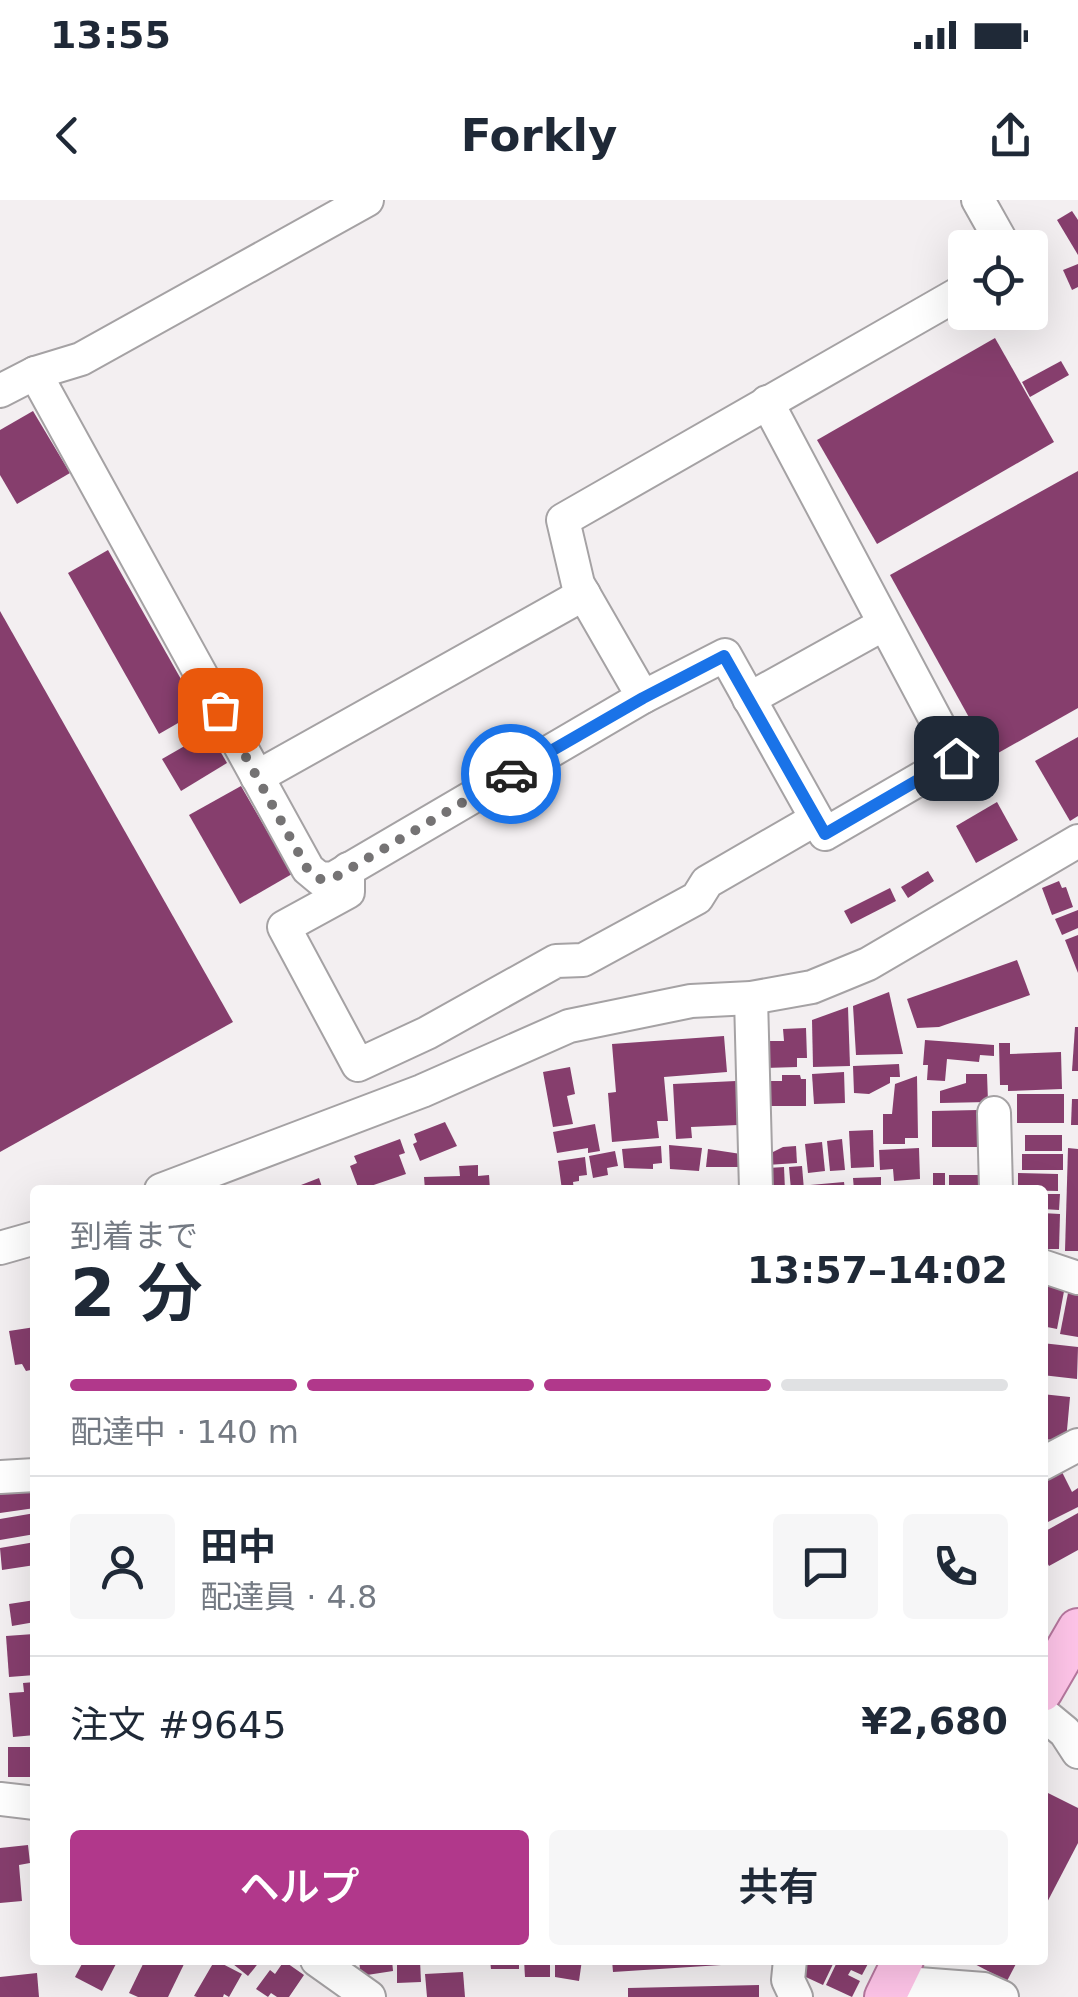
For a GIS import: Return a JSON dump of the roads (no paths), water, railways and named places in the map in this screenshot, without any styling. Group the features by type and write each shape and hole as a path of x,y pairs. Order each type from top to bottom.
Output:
{"main road":[{"path":"1048,1681 1078,1629"}],"street":[{"path":"0,391 35,372 81,359 367,200"},
{"path":"978,200 995,230"},
{"path":"643,698 578,584 563,520 948,300"},
{"path":"35,372 308,870 320,879 334,878 643,698 724,656 825,834 956,758 767,402"},
{"path":"257,777 584,594"},
{"path":"749,699 884,624"},
{"path":"348,870 348,892 284,927 358,1064 427,1033 556,960 583,960 698,898 707,882 816,819"},
{"path":"174,1185 422,1091 570,1026 629,1011 812,987 868,964 1078,841"},
{"path":"750,998 756,1185"},
{"path":"994,1113 996,1185"},
{"path":"0,1248 30,1239"},
{"path":"1048,1268 1078,1278"},
{"path":"1048,1461 1078,1445"},
{"path":"0,1478 30,1475"},
{"path":"1048,1718 1065,1732 1078,1752"},
{"path":"0,1800 30,1803"},
{"path":"790,1965 788,1980 796,1997"},
{"path":"894,1980 984,1989 1002,1997"}]}
